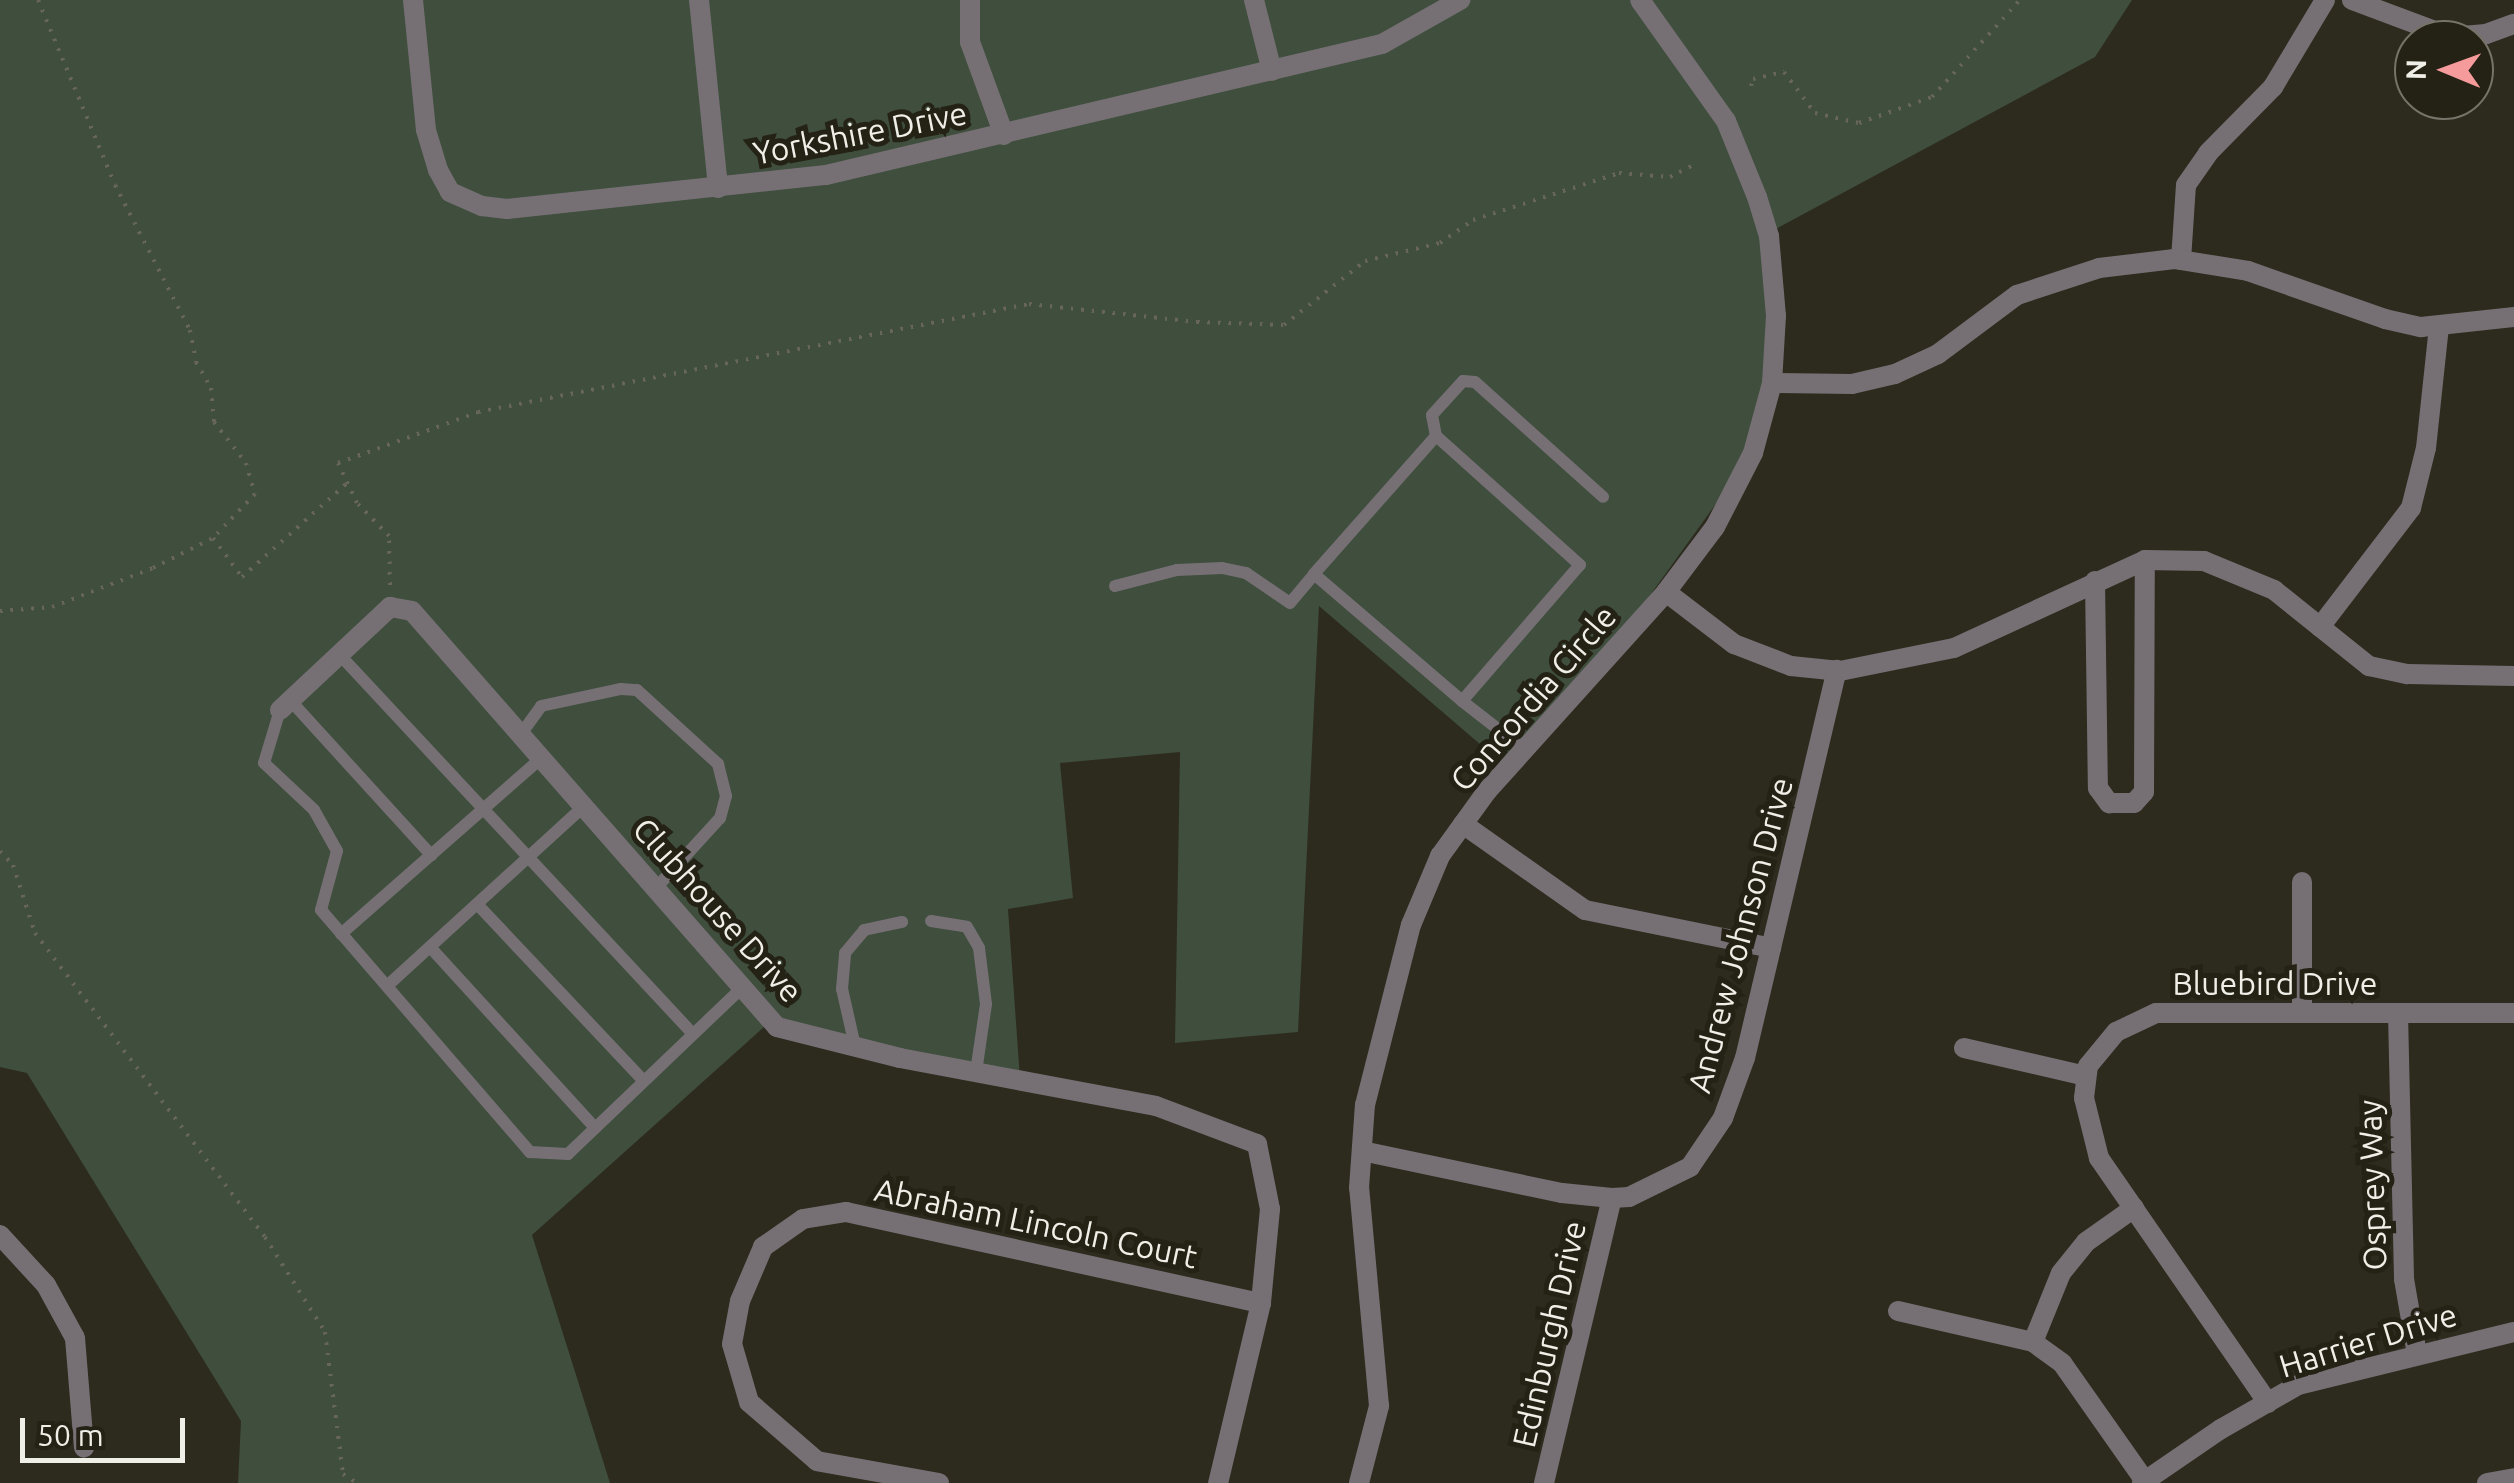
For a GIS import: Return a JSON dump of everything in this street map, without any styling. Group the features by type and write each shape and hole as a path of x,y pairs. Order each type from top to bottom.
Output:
{"street":[{"name":"Yorkshire Drive","path":"412,0 426,130 438,170 450,192 482,206 508,209 826,176 1382,44 1460,0"},
{"path":"698,0 718,188"},
{"path":"970,0 970,42 1004,135"},
{"path":"1254,0 1272,71"},
{"name":"Concordia Circle","path":"1360,1483 1379,1406 1359,1188 1366,1104 1411,924 1440,856 1463,824 1666,592 1715,527 1753,453 1772,383 1776,316 1769,236 1756,196 1726,121 1640,0"},
{"path":"2181,260 2186,185 2208,154 2273,87 2325,0"},
{"path":"2352,0 2451,37 2486,34 2514,24"},
{"path":"1772,383 1852,384 1895,374 1938,354 2017,295 2099,268 2181,260 2248,271 2385,320 2438,328 2514,317"},
{"path":"2320,627 2410,508 2426,448 2438,328"},
{"path":"2095,581 2098,788 2109,803 2134,803 2144,792 2145,560"},
{"path":"1666,592 1734,644 1791,666 1837,670 1954,648 2145,560 2204,561 2274,590 2368,666 2407,674 2514,676"},
{"path":"285,705 390,607"},
{"name":"Clubhouse Drive","path":"390,607 412,611 777,1026 976,1072 1156,1106 1256,1144 1270,1209 1261,1303"},
{"name":"Andrew Johnson Drive","path":"1362,1151 1562,1192 1612,1198 1630,1198 1690,1166 1723,1118 1745,1058 1837,670"},
{"path":"1463,824 1585,910 1771,948"},
{"path":"2302,882 2302,1013"},
{"name":"Osprey Way","path":"2398,1013 2404,1279 2417,1354"},
{"name":"Bluebird Drive","path":"2086,1076 2088,1066 2116,1032 2156,1014 2514,1013"},
{"path":"1964,1048 2086,1076 2084,1098 2099,1158 2268,1402"},
{"name":"Edinburgh Drive","path":"1544,1483 1612,1198"},
{"path":"2033,1342 2061,1273 2086,1242 2134,1208"},
{"name":"Abraham Lincoln Court","path":"939,1483 816,1462 749,1402 732,1344 740,1301 762,1247 803,1219 846,1212 1261,1303"},
{"path":"0,1235 46,1285 75,1338 84,1448"},
{"path":"1218,1483 1261,1303"},
{"path":"1898,1311 2033,1342 2062,1363 2143,1482"},
{"name":"Harrier Drive","path":"2143,1482 2298,1385 2514,1332"},
{"path":"2487,1483 2514,1478"}],"lane":[{"path":"1462,701 1580,565 1436,436 1432,415 1463,381 1476,382 1603,497"},
{"path":"1114,586 1177,570 1222,568 1246,573 1290,603 1436,436"},
{"path":"1314,574 1524,750"},
{"path":"339,654 693,1034"},
{"path":"520,734 541,706 621,689 637,690 718,764 726,796 720,818 656,888"},
{"path":"432,854 285,705 264,763 314,810 337,851 321,910 530,1152 568,1154 743,986"},
{"path":"341,934 542,758"},
{"path":"387,986 584,806"},
{"path":"477,904 644,1081"},
{"path":"930,921 967,927 980,948 986,1004 976,1072"},
{"path":"855,1046 842,989 845,953 864,930 902,922"},
{"path":"430,947 595,1128"}],"path":[{"path":"0,611 52,608 153,568 213,538 255,494 246,463 214,422 211,388 196,362 190,330 115,186 38,0"},
{"path":"1751,86 1754,79 1784,72 1816,113 1859,123 1932,97 2020,0"},
{"path":"390,607 390,536 358,503 338,464 478,412 1030,304 1197,322 1284,325 1365,261 1440,243 1473,220 1619,173 1670,177 1696,164"},
{"path":"213,538 242,576 347,483"},
{"path":"0,851 13,865 35,933 265,1236 325,1332 343,1474 357,1483"}],"green space":[{"path":"0,0 2132,0 2095,57 1774,230 1764,437 1571,705 1509,769 1319,606 1298,1032 1175,1043 1180,752 1060,763 1073,898 1008,909 1020,1079 773,1019 532,1235 610,1483 238,1483 241,1421 27,1073 0,1067"}]}
